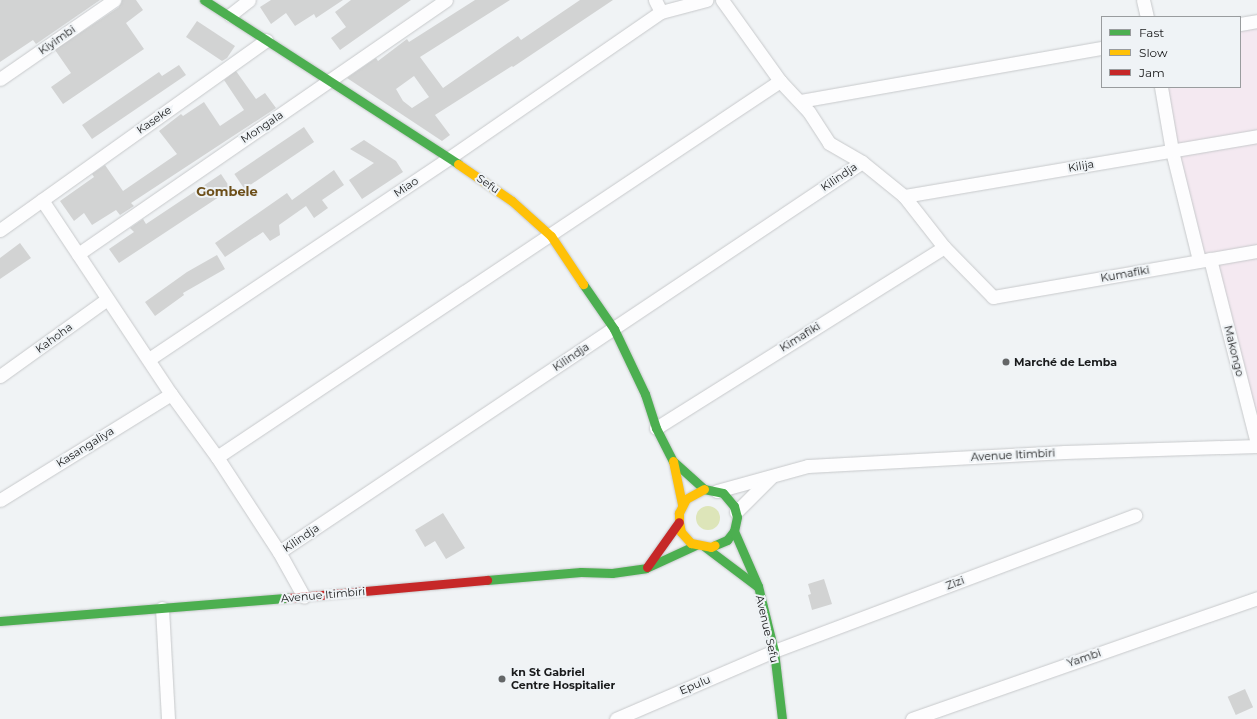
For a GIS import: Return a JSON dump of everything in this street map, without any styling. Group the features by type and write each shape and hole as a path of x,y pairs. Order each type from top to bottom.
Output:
{"main road":[{"name":"Sefu","path":"204,0 230,15 329,82 449,158 512,201 551,236 614,329 645,394 656,428 674,461"},
{"path":"674,461 711,490 731,501 736,512 734,531 722,544 705,547 696,545 684,536 678,522"},
{"path":"646,568 678,522 682,504 674,461"},
{"path":"682,504 689,495 711,490"},
{"name":"Avenue Sefu","path":"734,531 758,586 774,651 782,719"},
{"name":"Avenue Itimbiri","path":"0,621 304,597 581,572 612,573 646,568 696,545"},
{"path":"705,547 758,586"}],"street":[{"name":"Kiyimbi","path":"0,79 114,0"},
{"path":"230,15 249,0"},
{"name":"Mongala","path":"78,254 446,0"},
{"name":"Miao","path":"149,359 449,158 658,6 706,0"},
{"path":"722,0 780,81 800,101 829,144 862,162 904,196 944,247"},
{"path":"1143,0 1147,16"},
{"path":"1241,24 1257,21"},
{"name":"Kaseke","path":"0,230 266,40"},
{"path":"800,101 1101,48"},
{"path":"217,457 551,236 780,81"},
{"name":"Makongo","path":"1161,88 1172,151 1257,443"},
{"name":"Kilija","path":"904,196 1257,136"},
{"name":"Kilindja","path":"279,552 862,162"},
{"path":"42,200 171,394 217,457 279,552 304,597"},
{"name":"Kumafiki","path":"944,247 993,297 1204,259 1257,251"},
{"name":"Kimafiki","path":"656,428 944,247"},
{"name":"Kahoha","path":"0,376 107,299"},
{"name":"Kasangaliya","path":"0,500 171,394"},
{"name":"Avenue Itimbiri","path":"771,477 790,469 808,466 1065,452 1257,446"},
{"path":"711,490 771,477"},
{"path":"736,512 771,477"},
{"name":"Zizi","path":"774,651 1135,515"},
{"name":"Yambi","path":"912,719 1257,598"},
{"path":"162,608 168,719"},
{"name":"Epulu","path":"616,719 774,651"}],"shaded area":[{"path":"1257,25 1257,133 1174,147 1163,88 1241,88 1241,27"},
{"path":"1257,139 1257,245 1205,256 1175,153"},
{"path":"1257,255 1257,431 1216,262"}],"green space":[{"path":"708,506 717,509 720,518 717,527 708,530 699,527 696,518 699,509"}],"building":[{"path":"0,0 100,0 36,44 33,40 0,62"},
{"path":"122,0 136,0 143,10 126,23 144,49 63,104 51,87 71,73 55,50 119,7"},
{"path":"271,0 343,0 316,18 314,14 295,26 286,13 271,24 260,7"},
{"path":"351,0 411,0 340,50 331,38 346,27 335,12"},
{"path":"475,0 510,0 420,57 443,88 518,36 521,40 580,0 613,0 513,67 512,66 435,115 450,135 442,141 347,78 376,58 378,61 407,39 409,42","holes":["414,76 429,97 412,108 403,101 396,89"]},
{"path":"197,21 235,46 227,58 222,61 186,37"},
{"path":"179,65 186,75 92,139 82,125 159,72 162,76"},
{"path":"236,71 256,99 265,93 276,108 131,203 134,206 120,215 116,210 92,225 84,213 74,221 60,201 94,177 92,174 105,165 123,191 177,154 159,131 181,114 183,116 204,102 220,126 244,110 224,80"},
{"path":"304,127 314,142 244,189 234,174"},
{"path":"364,140 396,161 403,172 362,199 349,180 374,163 350,149"},
{"path":"334,170 344,185 322,200 328,208 314,218 306,206 279,225 280,235 270,241 263,232 225,257 215,243 287,193 292,200"},
{"path":"221,174 231,189 119,263 109,249 134,232 130,228 143,219 146,224"},
{"path":"20,243 31,258 0,279 0,258"},
{"path":"217,255 225,269 183,293 184,295 155,316 145,302 187,272"},
{"path":"443,513 465,548 446,559 435,541 425,547 415,530"},
{"path":"824,579 832,604 812,610 808,595 811,594 808,584"},
{"path":"1245,689 1253,707 1236,715 1228,697"}],"traffic: fast":[{"path":"204,0 458,164"},
{"path":"583,284 614,329 645,394 656,428 673,461 704,489 723,493 734,506 737,517 734,531 727,540 715,545"},
{"path":"734,531 758,586 774,651 782,719"},
{"path":"487,580 581,572 612,573 646,568 696,545"},
{"path":"705,547 757,586"},
{"path":"0,621 288,598"}],"traffic: slow":[{"path":"458,164 512,201 551,236 583,284"},
{"path":"673,461 682,504"},
{"path":"704,489 686,499 679,513 679,522 681,532 691,543 711,547 715,545"}],"traffic: jam":[{"path":"647,567 679,522"},
{"path":"288,598 487,580"}],"place":[{"name":"Marché de Lemba","path":"1006,362"},
{"name":"kn St Gabriel Centre Hospitalier","path":"502,679"}],"district":[{"name":"Gombele","path":"227,191"}]}
